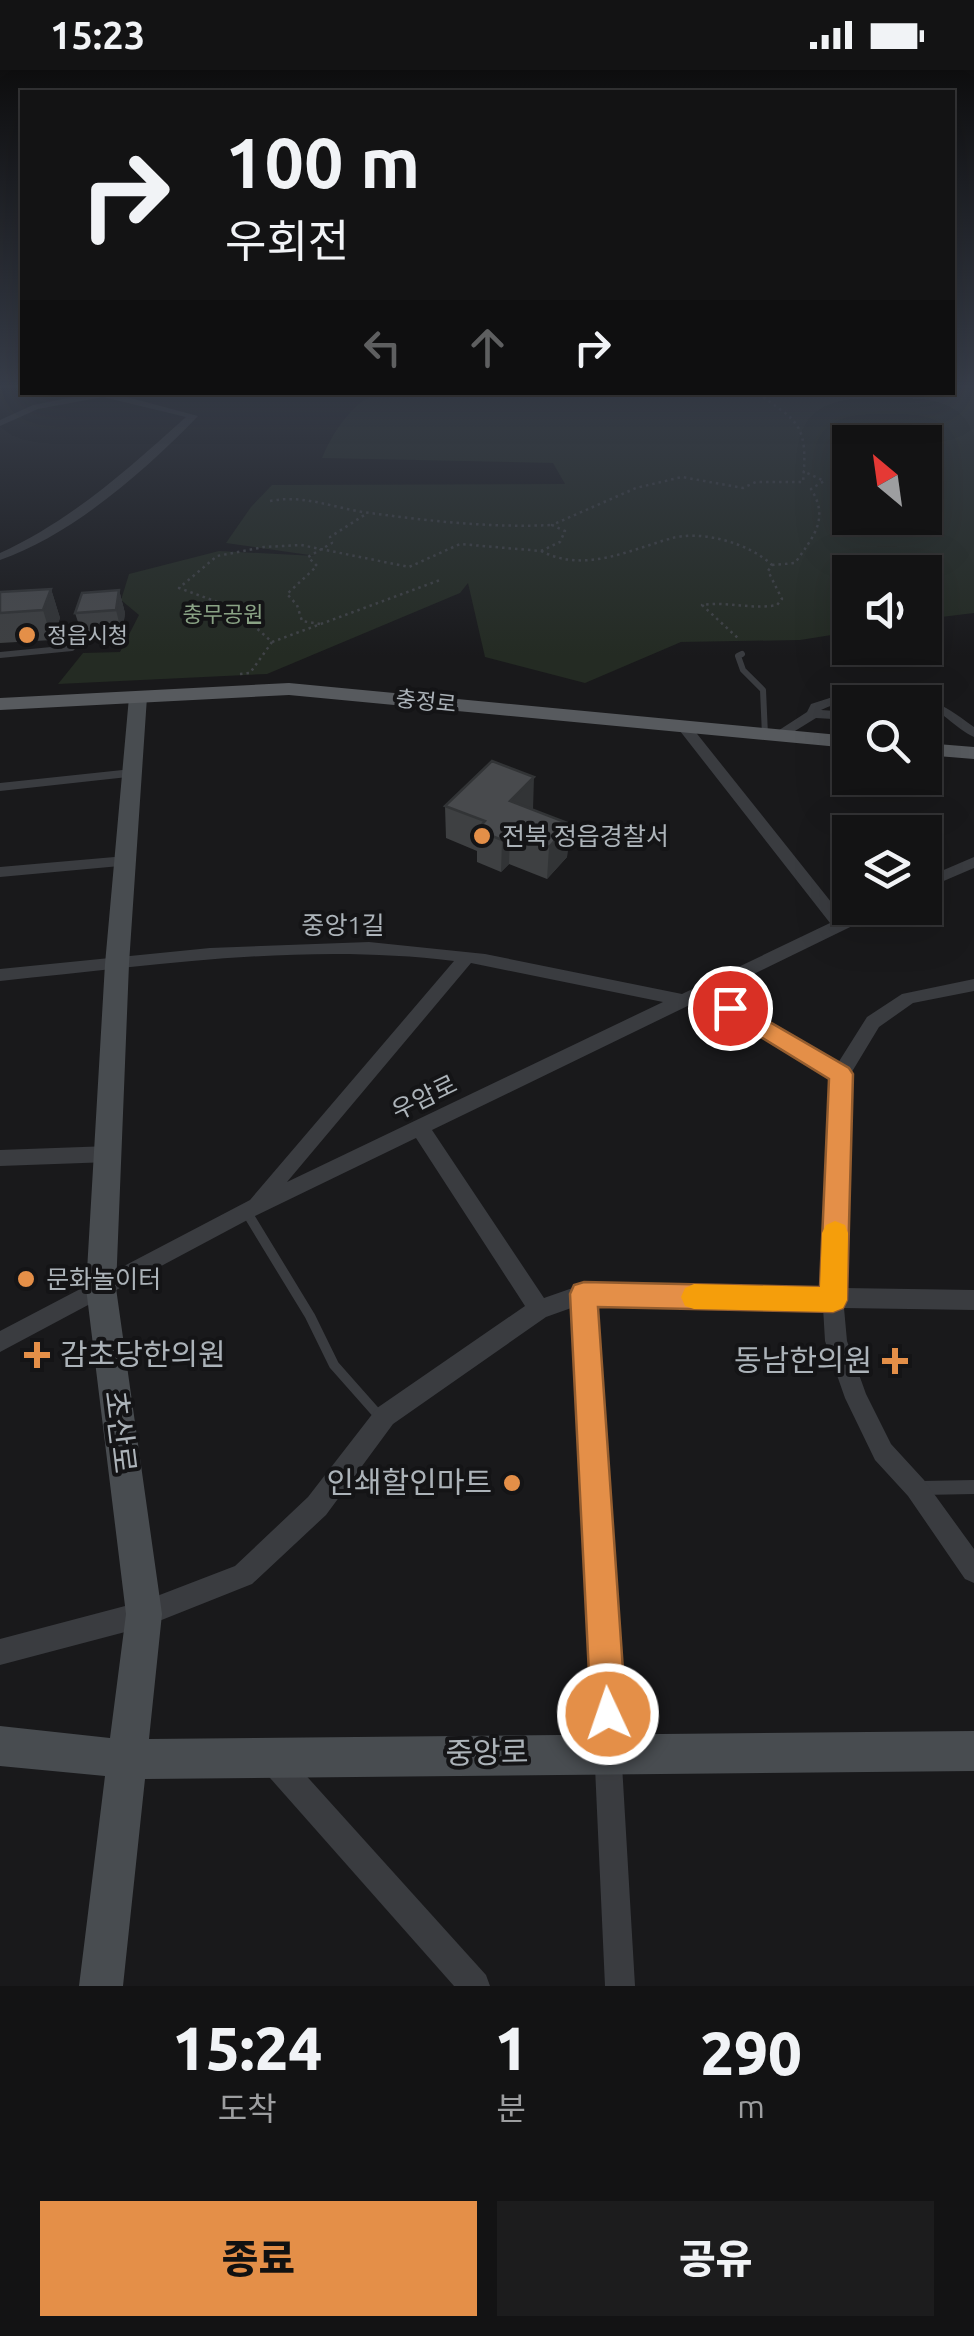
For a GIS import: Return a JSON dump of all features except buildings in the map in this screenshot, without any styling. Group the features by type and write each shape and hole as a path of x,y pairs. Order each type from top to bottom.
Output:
{"main road":[{"name":"충정로","path":"0,704 289,689 832,740"},
{"path":"942,750 974,753"}],"street":[{"path":"0,557 48,536 89,509 124,477"},
{"name":"초산로","path":"101,1986 144,1614 101,1288 117,964 138,697"},
{"path":"813,714 816,707 832,700"},
{"path":"771,735 813,714 832,715"},
{"path":"942,715 974,732"},
{"path":"685,728 832,914"},
{"path":"0,786 132,773"},
{"path":"0,872 126,861"},
{"path":"942,876 974,862"},
{"name":"우암로","path":"0,1342 250,1209 838,925"},
{"name":"중앙1길","path":"0,976 317,948 420,950 682,1000"},
{"path":"250,1209 466,958"},
{"path":"974,984 908,998 873,1022 841,1074 833,1300 836,1341 856,1398 883,1452 916,1488 974,1570"},
{"path":"702,991 841,1074"},
{"path":"419,1127 539,1309"},
{"path":"0,1158 110,1154"},
{"path":"584,1294 620,1986"},
{"path":"0,1652 144,1614 243,1574 317,1506 382,1419 539,1309 584,1294 974,1300"},
{"name":"중앙로","path":"0,1746 127,1758 974,1752"},
{"path":"269,1756 475,1986"}],"lane":[{"path":"0,655 72,648 77,628"},
{"path":"742,654 738,656 743,670 763,690 771,735"},
{"path":"250,1209 334,1365 382,1419"},
{"path":"916,1488 974,1487"}],"path":[{"path":"270,500 307,496 368,513 490,524 554,524 636,488 680,477"},
{"path":"684,477 743,488 756,482 803,482 803,477"},
{"path":"541,551 553,560 590,559 635,552 675,537 750,549 772,565 795,562 814,539 824,518 823,507 811,489 824,481 816,477"},
{"path":"320,624 302,621 288,594 317,566 308,557 332,543 330,536 334,531 368,513"},
{"path":"272,642 234,608 179,588 217,556 301,546 409,567 460,544 541,551 560,542 566,531 554,524"},
{"path":"742,654 748,647 712,618 702,604 722,602 754,610 778,606 782,599 768,570 772,565"},
{"path":"232,675 250,673 272,642 440,580"}],"green space":[{"name":"충무공원","path":"561,477 832,477 832,535 942,535 942,477 974,477 974,613 942,617 942,555 832,555 832,635 800,640 681,642 585,683 485,657 468,583 460,593 267,674 58,684 83,653 120,652 139,615 121,600 129,574 219,551 316,556 226,543 272,485 565,484"}],"slow traffic":[{"path":"694,1297 833,1300 835,1233"}],"place":[{"name":"정읍시청","path":"27,635"},
{"name":"전북 정읍경찰서","path":"482,836"},
{"name":"문화놀이터","path":"26,1279"},
{"name":"감초당한의원","path":"37,1355"},
{"name":"동남한의원","path":"895,1361"},
{"name":"인쇄할인마트","path":"512,1483"}],"route":[{"path":"608,1714 584,1294 833,1300 841,1074 730,1008"}]}
